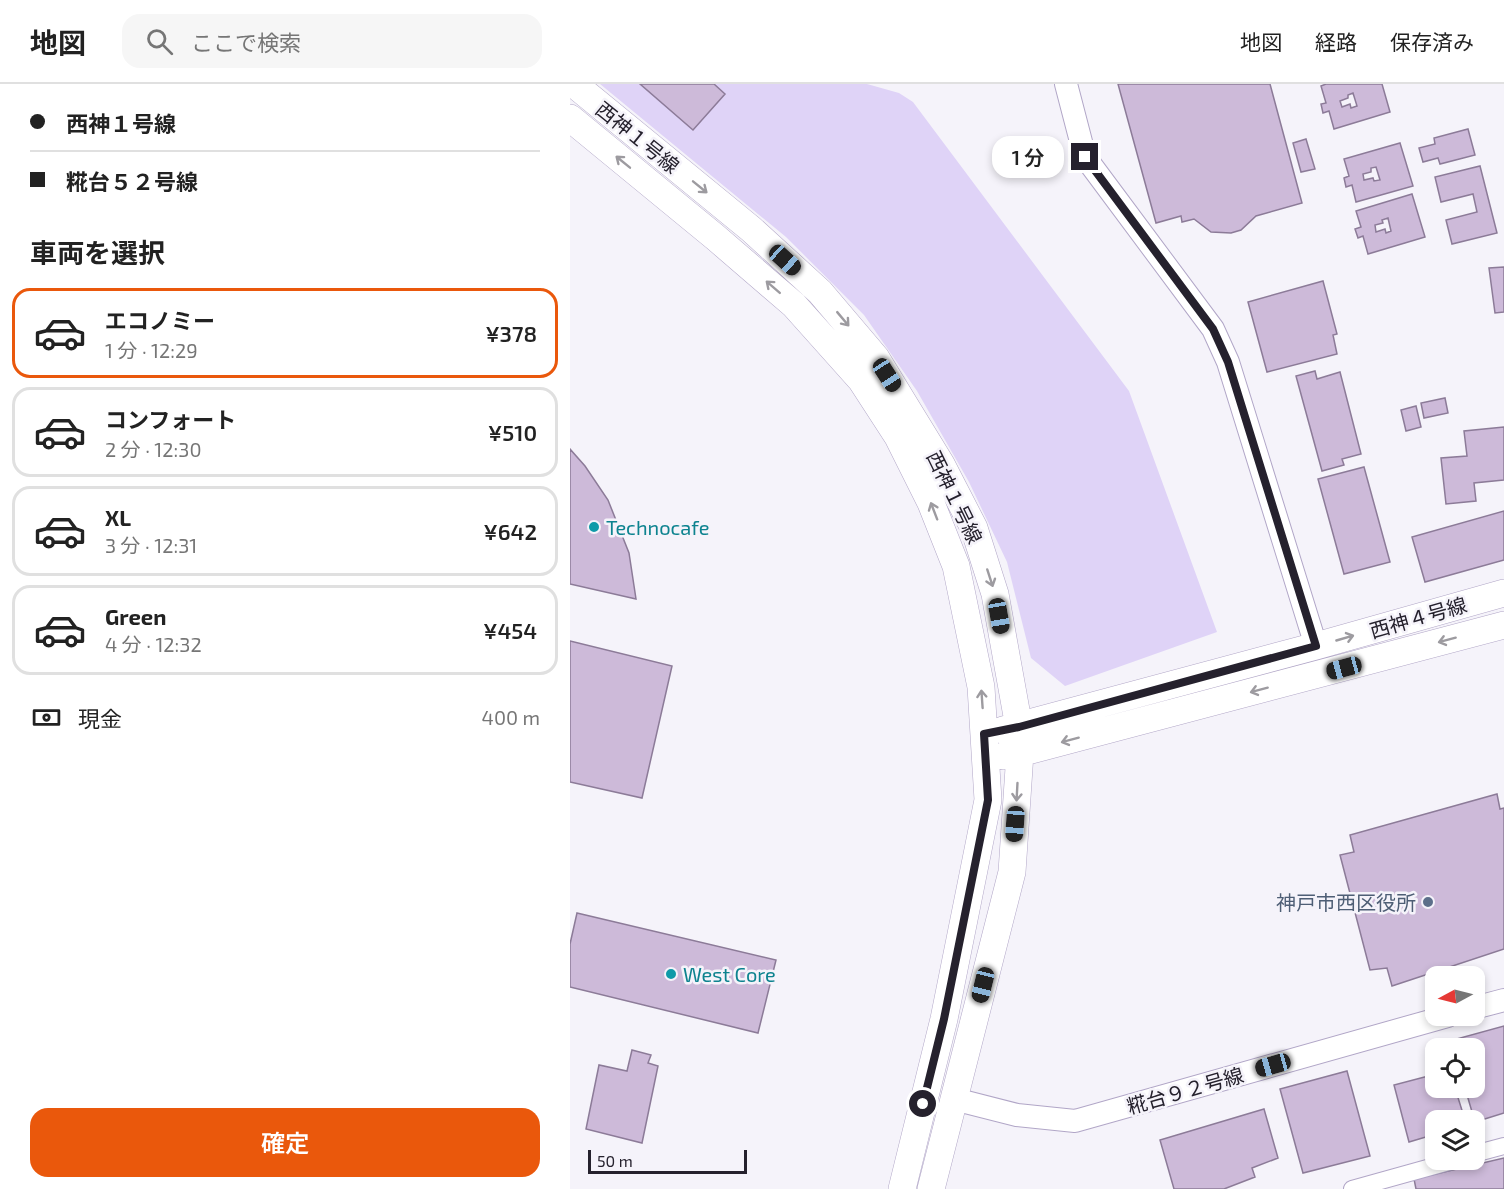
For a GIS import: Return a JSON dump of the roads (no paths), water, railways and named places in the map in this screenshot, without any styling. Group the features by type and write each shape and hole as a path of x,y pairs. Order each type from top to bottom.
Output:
{"street":[{"name":"西神１号線","path":"574,84 768,245 820,292 876,358 940,464 974,528 995,594 1019,740 1012,872 931,1189"},
{"path":"1066,84 1085,157 1213,329 1224,354 1316,646"},
{"name":"西神１号線","path":"570,118 794,305 861,380 903,446 931,503 956,566 981,687 988,800 944,1019 902,1189"},
{"name":"西神４号線","path":"1019,740 1316,646 1504,593"},
{"name":"西神４号線","path":"985,746 1019,740 1504,625"},
{"path":"1485,1005 1504,1000"},
{"name":"糀台９２号線","path":"954,1099 1017,1115 1075,1121 1425,1022"},
{"path":"1485,1151 1504,1146"},
{"path":"1352,1189 1425,1169"}],"place":[{"name":"Technocafe","path":"594,527"},
{"name":"神戸市西区役所","path":"1428,902"},
{"name":"West Core","path":"671,974"}]}
